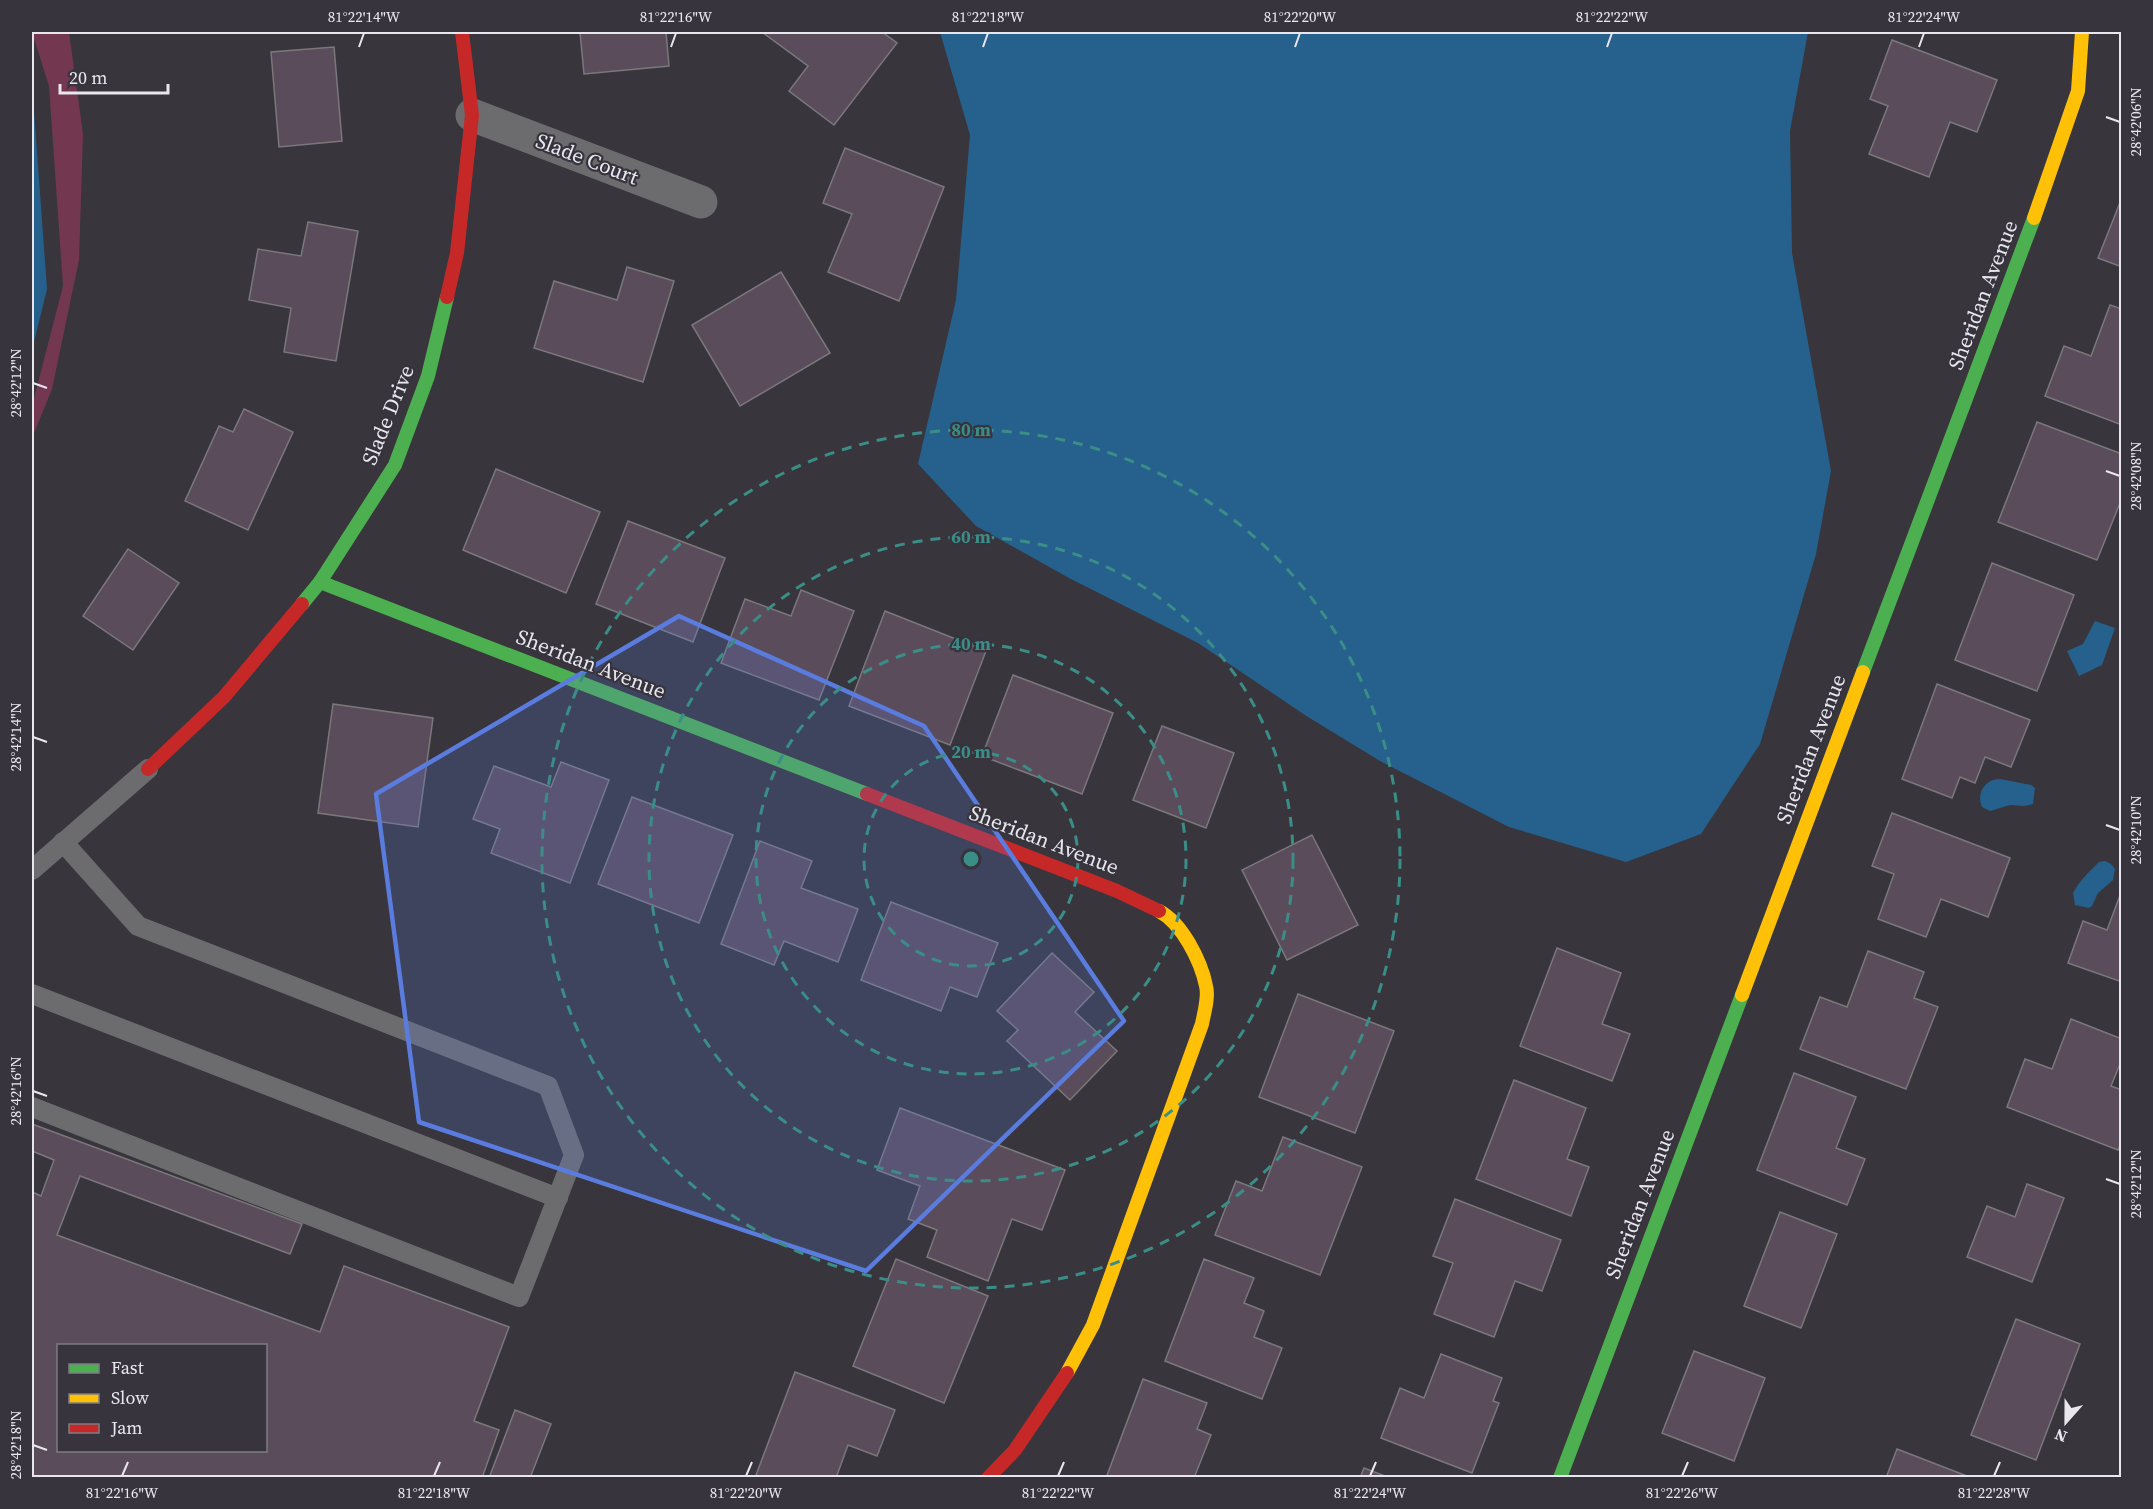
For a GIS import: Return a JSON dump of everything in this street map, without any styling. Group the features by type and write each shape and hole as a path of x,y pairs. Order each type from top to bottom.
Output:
{"street":[{"name":"Slade Drive","path":"148,769 224,697 320,582 394,465 428,376 458,253 472,115 462,32"},
{"name":"Sheridan Avenue","path":"1560,1478 2053,168 2078,91 2082,32"},
{"name":"Slade Court","path":"472,115 701,202"},
{"name":"Sheridan Avenue","path":"320,582 1117,891 1166,915 1193,948 1207,988 1202,1024 1093,1324 1063,1381 1015,1450 988,1478"}],"lane":[{"path":"32,870 148,769"},
{"path":"32,1107 519,1297 574,1155 548,1086 138,926 63,842"},
{"path":"32,994 558,1198"}],"highlighted area":[{"path":"679,616 924,726 1124,1021 866,1271 419,1122 376,794"}],"shaded area":[{"path":"32,32 69,32 83,134 79,260 52,389 32,438 32,406 63,286 49,86"}],"water":[{"path":"940,32 1808,32 1790,131 1792,253 1831,471 1816,554 1760,744 1701,834 1626,862 1509,827 1380,761 1308,717 1198,643 1069,578 976,526 918,464 956,300 970,135"},
{"path":"32,83 47,289 32,350"},
{"path":"2095,621 2115,628 2102,665 2079,676 2067,651 2083,644"},
{"path":"2000,779 2031,785 2035,788 2033,804 2010,805 1990,811 1982,807 1980,797 1983,788 1990,781"},
{"path":"2105,861 2115,869 2113,880 2098,893 2089,908 2075,905 2073,893 2079,884 2099,862"}],"building":[{"path":"580,32 666,32 669,66 584,74"},
{"path":"762,32 882,32 897,43 834,125 789,91 808,66"},
{"path":"1892,40 1997,80 1977,132 1950,122 1929,177 1869,154 1888,106 1870,99"},
{"path":"334,47 342,141 279,147 271,52"},
{"path":"845,148 944,187 899,301 828,272 852,214 823,203"},
{"path":"2122,200 2122,267 2098,258"},
{"path":"308,222 358,231 336,361 284,352 291,308 249,300 258,249 301,256"},
{"path":"627,267 674,281 643,382 534,348 554,281 617,300"},
{"path":"781,272 830,353 740,406 692,325"},
{"path":"2110,305 2122,309 2122,425 2045,396 2064,346 2091,356"},
{"path":"244,409 293,432 248,530 185,501 219,426 233,432"},
{"path":"2037,422 2122,454 2122,498 2097,560 1998,522"},
{"path":"496,469 600,512 566,593 463,550"},
{"path":"628,521 725,558 693,642 596,604"},
{"path":"128,549 179,583 133,650 83,616"},
{"path":"1992,563 2074,595 2037,691 1955,660"},
{"path":"801,590 854,611 819,700 721,663 745,599 791,616"},
{"path":"885,611 986,651 950,745 849,706"},
{"path":"1013,675 1113,713 1082,794 982,756"},
{"path":"1937,684 2030,720 2011,767 1985,757 1975,783 1960,777 1952,798 1902,779"},
{"path":"333,704 433,718 418,827 318,813"},
{"path":"1162,726 1234,753 1206,828 1133,800"},
{"path":"561,762 609,780 570,883 491,853 500,829 473,819 494,766 551,787"},
{"path":"632,797 733,835 699,923 598,884"},
{"path":"1892,813 2010,858 1988,917 1941,899 1926,937 1878,919 1894,874 1872,866"},
{"path":"1312,835 1358,925 1287,960 1242,870"},
{"path":"760,841 812,861 801,888 858,909 838,962 784,941 774,965 721,944"},
{"path":"2122,890 2122,982 2068,963 2083,921 2107,930"},
{"path":"891,902 998,943 977,997 950,987 941,1011 861,980"},
{"path":"1557,948 1621,973 1602,1024 1630,1034 1612,1081 1520,1046"},
{"path":"1868,951 1924,972 1914,998 1938,1007 1906,1089 1800,1049 1820,997 1847,1007"},
{"path":"1052,953 1094,992 1075,1012 1117,1051 1070,1100 1007,1041 1018,1030 997,1011"},
{"path":"1298,994 1394,1031 1355,1133 1259,1097"},
{"path":"2071,1019 2122,1039 2122,1059 2111,1086 2122,1090 2122,1141 2118,1150 2007,1107 2025,1059 2052,1069"},
{"path":"1794,1073 1856,1097 1836,1148 1865,1159 1847,1205 1757,1170"},
{"path":"1514,1080 1586,1108 1567,1159 1589,1167 1571,1216 1476,1179"},
{"path":"900,1108 1065,1170 1042,1230 1012,1219 988,1281 927,1257 937,1230 908,1219 920,1186 877,1170"},
{"path":"32,1124 302,1224 290,1254 80,1176 57,1235 320,1332 344,1266 509,1327 474,1421 499,1430 482,1478 32,1478 32,1192 41,1196 54,1160 32,1151"},
{"path":"1283,1137 1362,1167 1320,1275 1215,1235 1236,1181 1262,1191"},
{"path":"2027,1184 2064,1198 2032,1282 1967,1257 1987,1206 2015,1217"},
{"path":"1455,1199 1561,1240 1542,1291 1515,1281 1494,1337 1434,1314 1453,1263 1433,1256"},
{"path":"1780,1212 1837,1234 1801,1328 1744,1306"},
{"path":"896,1259 988,1296 944,1403 853,1366"},
{"path":"1204,1259 1254,1278 1244,1303 1264,1311 1254,1337 1282,1348 1262,1399 1165,1361"},
{"path":"2016,1319 2080,1344 2036,1460 1971,1435"},
{"path":"1694,1351 1765,1378 1734,1461 1662,1433"},
{"path":"1441,1354 1502,1378 1493,1401 1499,1403 1472,1473 1381,1438 1400,1388 1424,1398"},
{"path":"795,1372 895,1410 877,1456 848,1445 836,1478 763,1478 756,1475"},
{"path":"1143,1379 1207,1403 1197,1429 1211,1435 1194,1478 1106,1478"},
{"path":"515,1410 551,1424 530,1478 489,1478"},
{"path":"1897,1449 1972,1478 1886,1478"},
{"path":"1364,1468 1390,1478 1360,1478"}],"traffic: fast":[{"path":"1863,672 2034,218"},
{"path":"302,604 320,582 395,465 428,376 447,297"},
{"path":"320,582 867,794"},
{"path":"1560,1478 1742,995"}],"traffic: slow":[{"path":"2034,218 2078,91 2082,32"},
{"path":"1742,995 1863,672"},
{"path":"1067,1373 1093,1325 1202,1024 1205,1010 1206,986 1195,954 1183,933 1159,911"}],"traffic: jam":[{"path":"447,297 457,253 472,115 462,32"},
{"path":"148,769 224,697 302,604"},
{"path":"867,794 1117,891 1159,911"},
{"path":"988,1478 1015,1450 1067,1373"}]}
